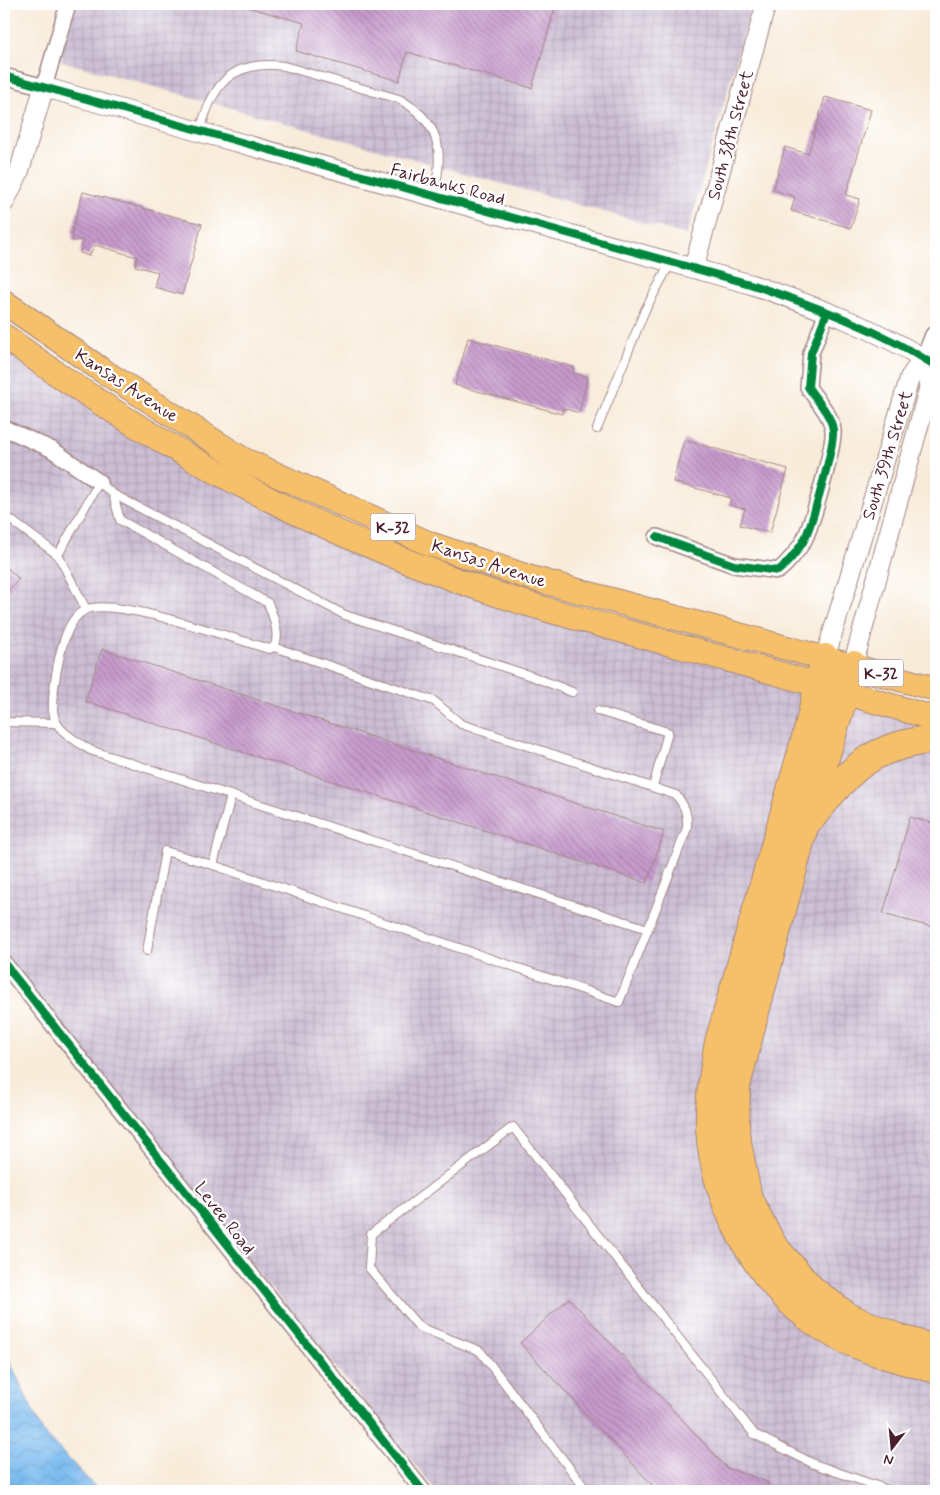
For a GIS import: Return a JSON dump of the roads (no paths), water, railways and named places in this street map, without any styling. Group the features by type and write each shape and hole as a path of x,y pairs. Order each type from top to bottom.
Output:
{"highway":[{"path":"825,658 831,688 804,827 736,1086 735,1132 748,1199 773,1246 813,1291 848,1317 900,1339 936,1349"},
{"path":"853,664 831,688 719,1042 712,1078 710,1128 716,1171 729,1211 759,1264 796,1306 836,1334 887,1356 936,1370"},
{"path":"804,827 846,775 877,752 936,739"}],"main road":[{"name":"Kansas Avenue","path":"4,302 103,371 242,459 430,544 531,578 853,664 936,689"},
{"name":"Kansas Avenue","path":"4,336 55,374 165,444 271,500 366,544 456,580 551,611 936,719"}],"street":[{"path":"4,203 19,172 68,4"},
{"name":"South 38th Street","path":"694,267 766,4"},
{"name":"Fairbanks Road","path":"4,76 758,286 879,334 930,362"},
{"path":"657,537 734,565 778,572 788,563 804,540 831,453 833,431 829,416 808,387 811,353 827,312"},
{"path":"930,362 933,335 936,335"},
{"name":"South 39th Street","path":"825,658 910,377 930,362"},
{"name":"South 39th Street","path":"853,664 929,388 930,362"},
{"path":"4,428 51,449 99,482"},
{"name":"Levee Road","path":"4,963 423,1491"}],"lane":[{"path":"200,132 212,96 220,84 231,75 247,67 265,64 284,66 399,99 417,108 436,138 439,158 433,196"},
{"path":"597,429 645,310 672,261"},
{"path":"58,555 99,482 113,494 345,615 534,677 572,692"},
{"path":"113,494 120,520 268,603 272,612 277,637 274,647"},
{"path":"4,514 58,555 86,609"},
{"path":"147,951 165,850 619,1002 648,929 687,828 688,816 684,804 676,795 461,724 434,701 274,647 269,649 125,608 86,609 77,616 66,634 57,667 52,707 55,723 68,736 90,750 648,929"},
{"path":"598,711 668,732 652,787"},
{"path":"4,722 55,723"},
{"path":"213,865 231,796"},
{"path":"587,1491 480,1351 419,1328 369,1268 371,1234 513,1127 581,1210 754,1434 814,1464 891,1491"}],"water":[{"path":"4,1349 42,1431 99,1491 4,1491"}]}
